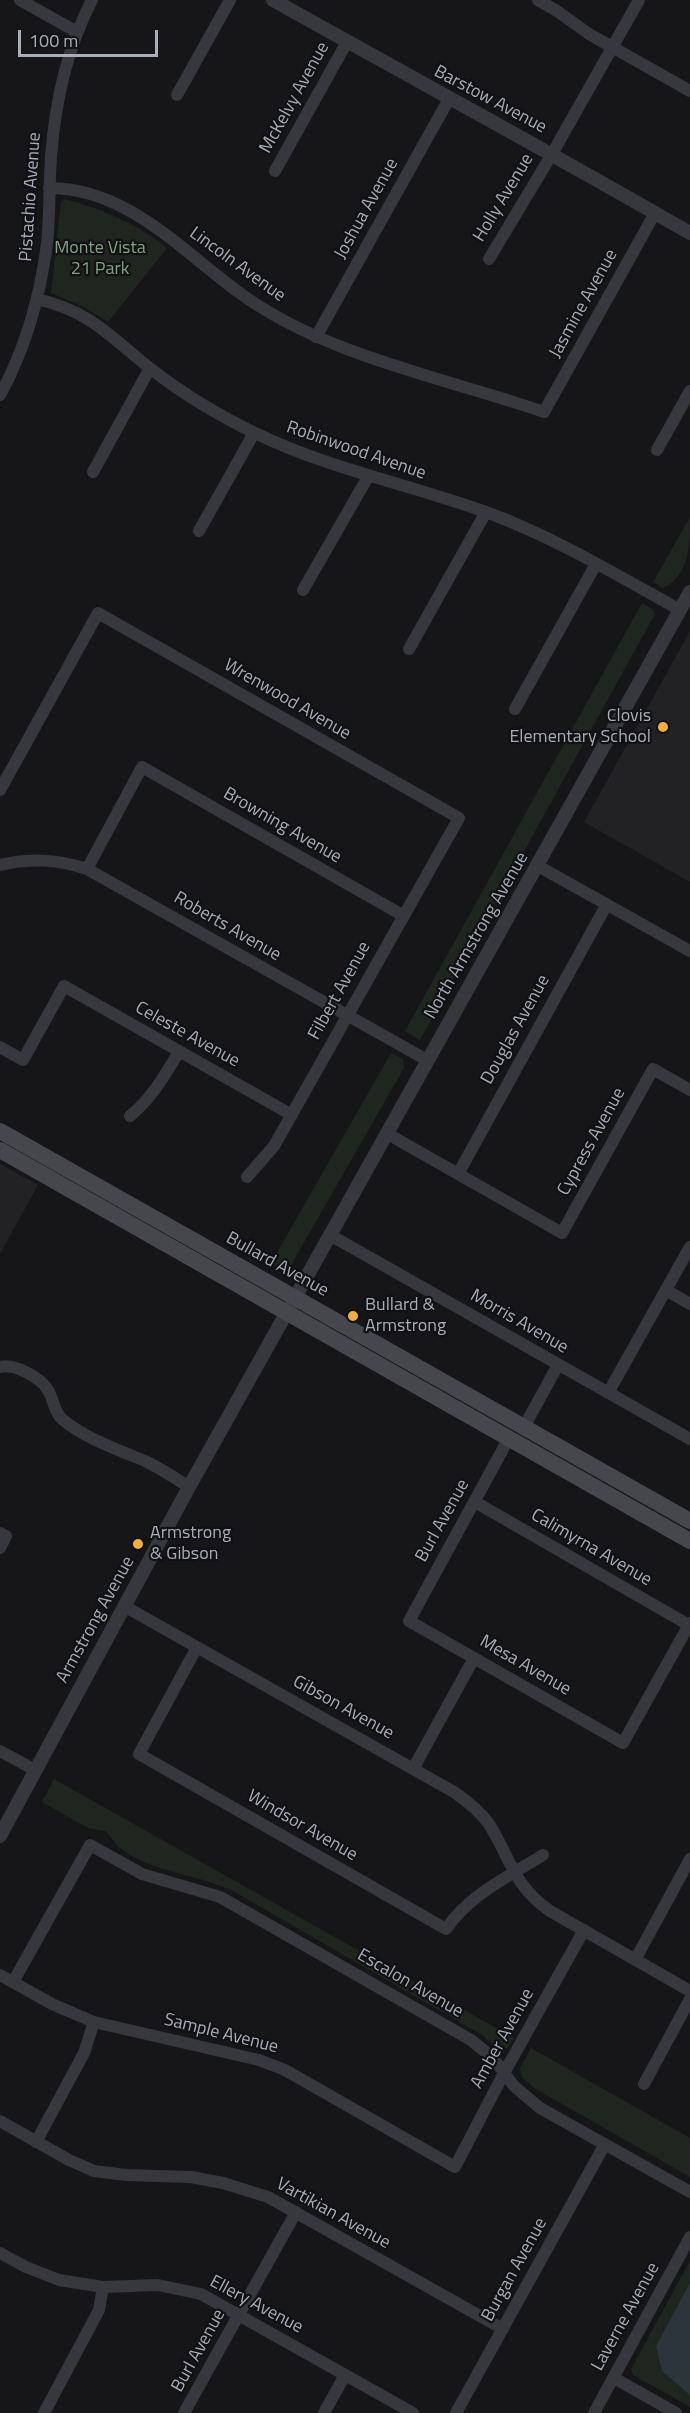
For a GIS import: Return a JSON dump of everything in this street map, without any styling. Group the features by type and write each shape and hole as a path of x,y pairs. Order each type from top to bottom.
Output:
{"main road":[{"name":"Bullard Avenue","path":"0,1131 509,1438 690,1541"},
{"name":"Bullard Avenue","path":"0,1150 524,1427 690,1521"},
{"name":"Bullard Avenue","path":"509,1438 523,1437 563,1458 598,1469"}],"street":[{"path":"20,0 77,32"},
{"name":"Pistachio Avenue","path":"0,395 27,334 37,299 47,241 55,120 68,61 77,32 92,0"},
{"path":"177,95 230,0"},
{"name":"Barstow Avenue","path":"273,0 690,233"},
{"path":"538,0 612,48 690,91"},
{"name":"Holly Avenue","path":"489,259 552,154 639,0"},
{"name":"McKelvy Avenue","path":"275,171 347,42"},
{"name":"Joshua Avenue","path":"316,337 449,99"},
{"name":"Lincoln Avenue","path":"49,188 63,188 94,196 131,212 155,226 239,293 279,318 316,337 544,412"},
{"name":"Jasmine Avenue","path":"544,412 655,213"},
{"name":"Robinwood Avenue","path":"37,299 79,313 99,325 150,368 213,412 254,433 325,462 486,512 528,529 680,610"},
{"path":"93,472 150,368"},
{"path":"657,450 690,391"},
{"path":"199,531 254,433"},
{"path":"303,590 369,475"},
{"path":"409,649 486,512"},
{"path":"515,709 596,564"},
{"name":"North Armstrong Avenue","path":"291,1305 690,592"},
{"name":"Wrenwood Avenue","path":"0,790 98,613 459,818"},
{"name":"Browning Avenue","path":"87,868 142,767 404,916"},
{"name":"Filbert Avenue","path":"247,1177 274,1146 459,818"},
{"name":"Roberts Avenue","path":"0,865 22,860 43,859 67,862 87,868 427,1060"},
{"path":"538,866 690,951"},
{"name":"Douglas Avenue","path":"458,1174 606,904"},
{"name":"Celeste Avenue","path":"0,1047 23,1060 64,986 292,1115"},
{"path":"130,1116 144,1105 158,1087 179,1052"},
{"name":"Cypress Avenue","path":"458,1174 562,1233 653,1069 690,1089"},
{"path":"386,1133 458,1174"},
{"name":"Morris Avenue","path":"330,1235 690,1439"},
{"path":"608,1394 690,1247"},
{"path":"666,1290 690,1304"},
{"name":"Armstrong Avenue","path":"0,1836 189,1487 291,1305"},
{"path":"524,1427 558,1365"},
{"path":"0,1367 12,1366 42,1384 48,1389 57,1413 69,1423 117,1451 143,1460 189,1487"},
{"name":"Burl Avenue","path":"409,1621 509,1438"},
{"name":"Calimyrna Avenue","path":"475,1502 690,1624"},
{"path":"0,1548 3,1534"},
{"name":"Gibson Avenue","path":"124,1606 454,1792 488,1822 514,1873 534,1900 690,1991"},
{"name":"Mesa Avenue","path":"409,1621 623,1743 690,1624"},
{"name":"Windsor Avenue","path":"197,1647 139,1754 446,1929 466,1904 514,1873"},
{"path":"413,1769 474,1658"},
{"path":"0,1750 35,1770"},
{"name":"Escalon Avenue","path":"13,1982 90,1845 142,1874 220,1897 471,2040 493,2058 514,2086 540,2108 690,2192"},
{"path":"514,1873 543,1856"},
{"path":"634,1960 690,1859"},
{"name":"Amber Avenue","path":"455,2167 504,2073 584,1930"},
{"name":"Sample Avenue","path":"0,1975 61,2008 94,2022 259,2060 285,2070 455,2167"},
{"path":"644,2084 690,1999"},
{"path":"36,2142 84,2052 94,2022"},
{"name":"Vartikian Avenue","path":"0,2121 69,2160 94,2171 126,2175 191,2177 222,2183 268,2197 503,2329"},
{"name":"Burgan Avenue","path":"456,2413 605,2144"},
{"name":"Burl Avenue","path":"184,2413 296,2212"},
{"name":"Laverne Avenue","path":"594,2413 690,2237"},
{"name":"Ellery Avenue","path":"0,2253 26,2267 59,2280 103,2287 158,2285 201,2294 413,2413"},
{"path":"44,2413 99,2310 103,2287"},
{"path":"324,2413 345,2375"},
{"path":"614,2378 676,2413"}],"shaded area":[{"name":"Clovis Elementary School","path":"690,631 690,882 584,822"},
{"path":"0,1164 38,1185 0,1254"},
{"path":"690,2283 690,2395 662,2371 656,2346"}],"green space":[{"name":"Monte Vista 21 Park","path":"64,199 118,218 144,231 167,248 108,322 82,306 51,293 61,202"},
{"path":"690,517 687,558 679,576 663,588 653,582"},
{"path":"642,603 653,609 655,614 420,1040 405,1031"},
{"path":"391,1053 403,1059 404,1068 287,1272 271,1263"},
{"path":"54,1779 514,2038 508,2048 499,2050 482,2035 233,1891 204,1880 159,1868 132,1856 118,1846 105,1831 88,1828 42,1802"},
{"path":"531,2048 690,2138 690,2177 534,2088 522,2077 520,2068"},
{"path":"690,2261 690,2407 633,2375 631,2369"}],"place":[{"name":"Clovis Elementary School","path":"663,727"},
{"name":"Bullard & Armstrong","path":"353,1316"},
{"name":"Armstrong & Gibson","path":"138,1544"}]}
